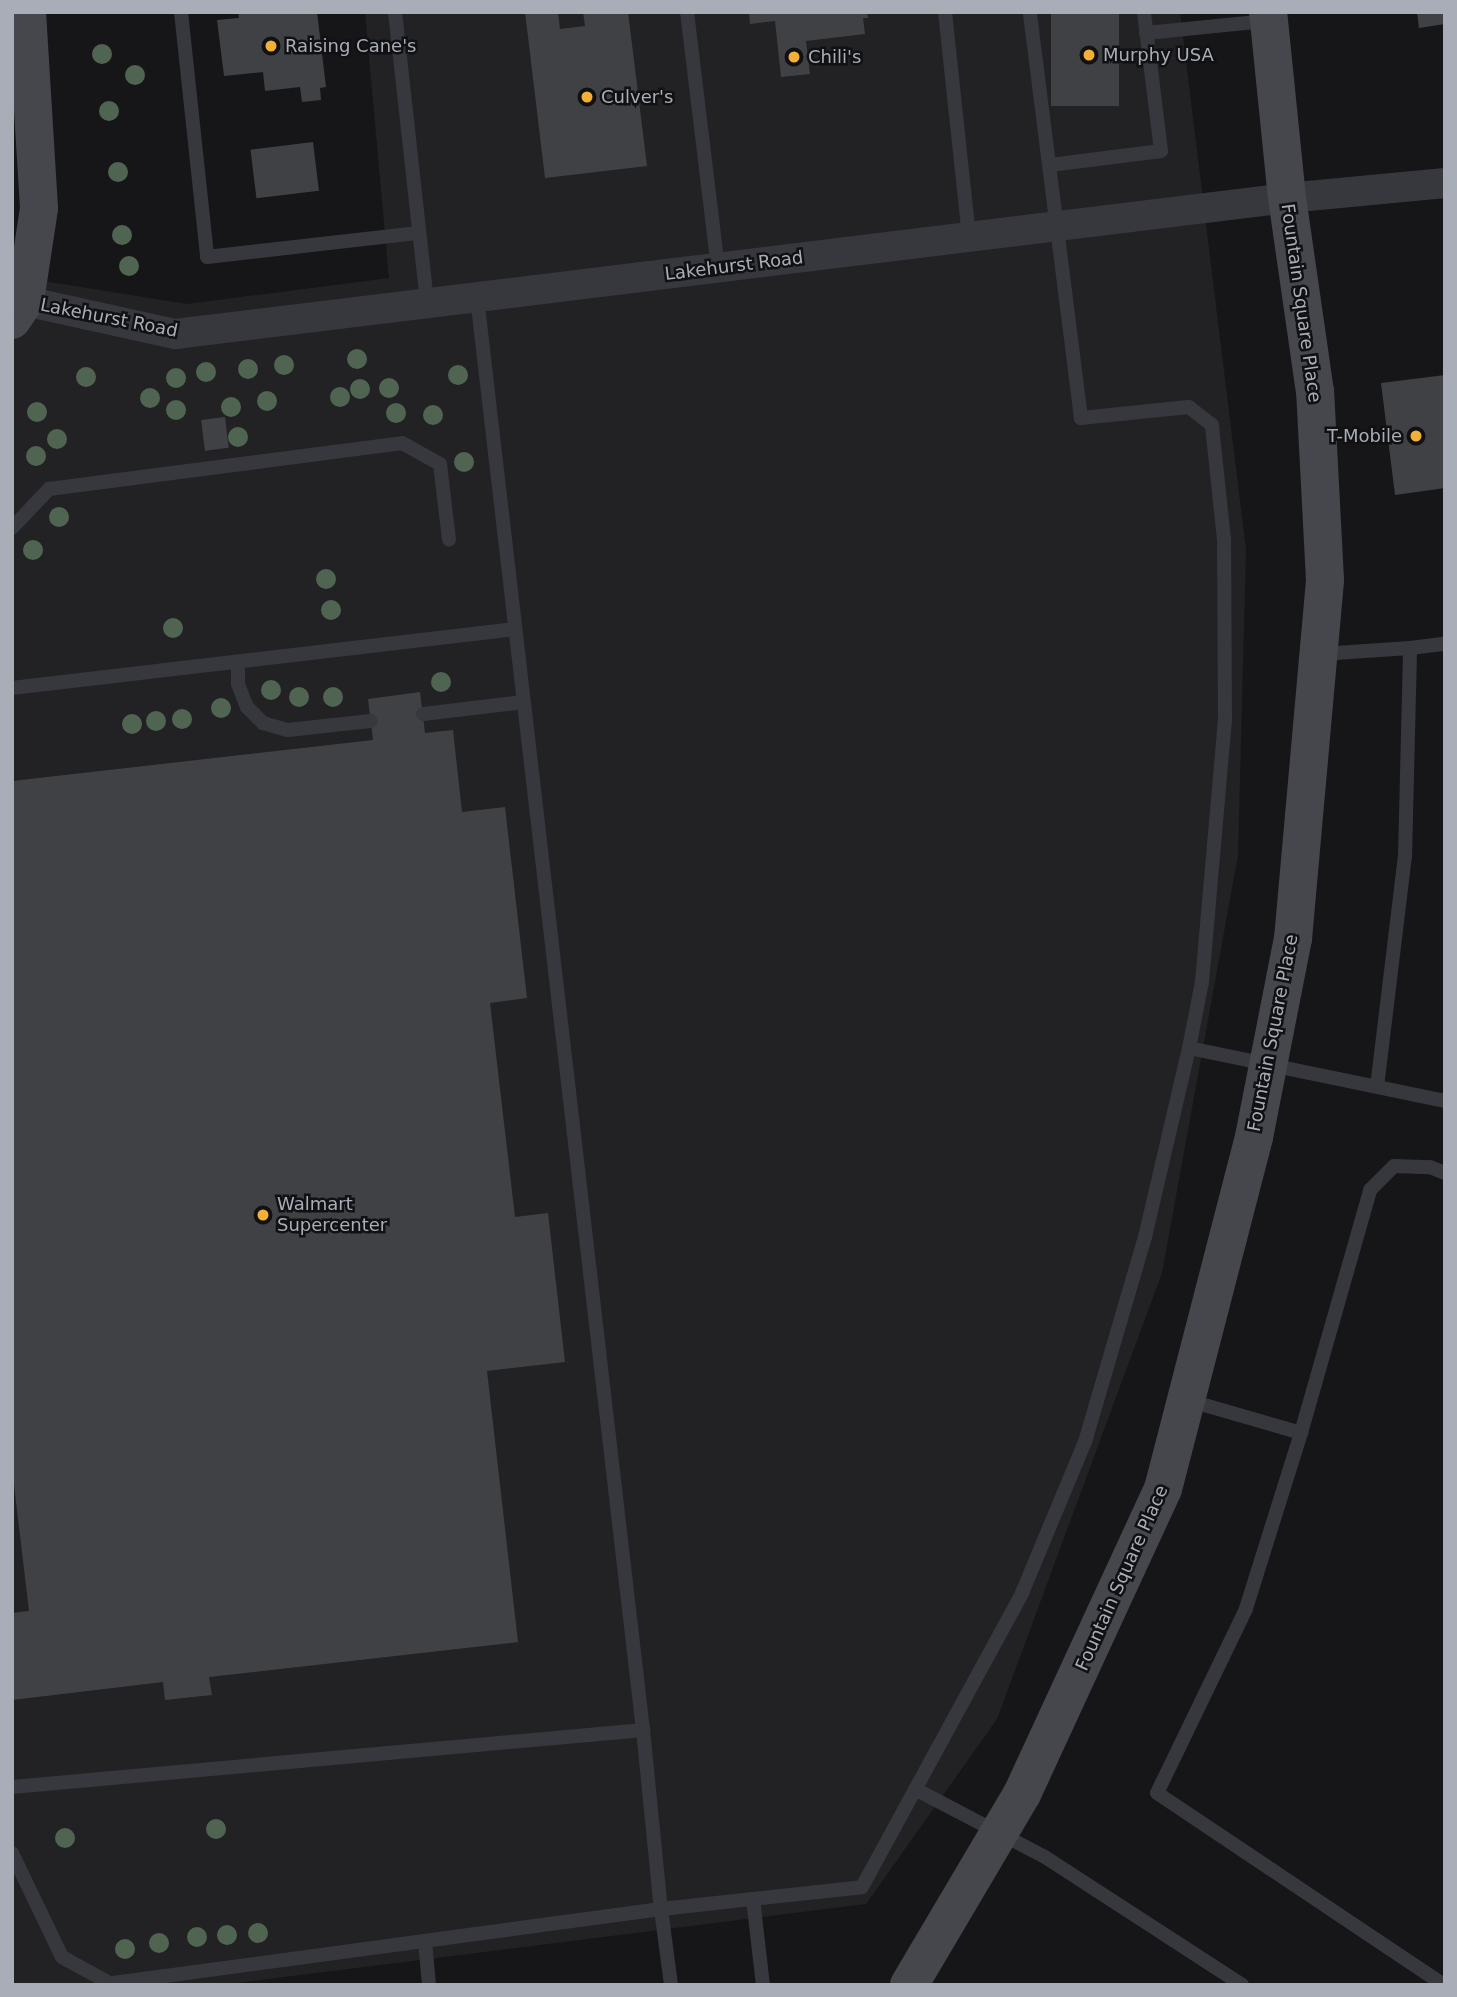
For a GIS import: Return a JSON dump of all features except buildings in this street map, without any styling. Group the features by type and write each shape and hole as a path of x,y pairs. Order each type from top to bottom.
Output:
{"street":[{"path":"19,311 39,208 27,12"},
{"name":"Fountain Square Place","path":"909,1985 999,1833 1093,1646 1163,1489 1254,1137 1293,939 1325,580 1315,392 1287,198 1269,17"},
{"name":"Lakehurst Road","path":"19,311 176,334 1287,198 1445,183"}],"lane":[{"path":"181,12 207,257 419,233"},
{"path":"395,12 428,303"},
{"path":"687,12 718,268"},
{"path":"944,12 969,237"},
{"path":"12,1853 62,1957 113,1984 661,1909 862,1887 1022,1593 1085,1442 1142,1249 1202,982 1225,720 1224,540 1212,425 1189,407 1081,418 1030,12"},
{"path":"1050,165 1161,151 1144,12"},
{"path":"1146,33 1269,17"},
{"path":"477,297 671,1985"},
{"path":"12,528 49,489 402,443 440,464 449,539"},
{"path":"12,688 515,629"},
{"path":"1317,654 1445,644"},
{"path":"1377,1087 1405,857 1410,648"},
{"path":"238,662 238,684 247,707 263,723 288,730 371,721"},
{"path":"423,715 523,702"},
{"path":"1189,1048 1269,1062 1445,1101"},
{"path":"1444,1985 1157,1793 1246,1609 1301,1433 1370,1190 1394,1166 1430,1167 1445,1173"},
{"path":"1186,1399 1301,1433"},
{"path":"12,1787 643,1730"},
{"path":"915,1789 999,1833 1242,1985"},
{"path":"753,1899 763,1985"},
{"path":"425,1941 429,1985"}],"shaded area":[{"path":"365,12 1180,12 1246,550 1238,855 1162,1273 997,1719 866,1904 221,1985 12,1985 12,276 187,304 389,278"}],"place":[{"name":"Raising Cane's","path":"271,46"},
{"name":"Murphy USA","path":"1089,55"},
{"name":"Chili's","path":"794,57"},
{"name":"Culver's","path":"587,97"},
{"name":"T-Mobile","path":"1416,436"},
{"name":"Walmart Supercenter","path":"263,1215"}]}
